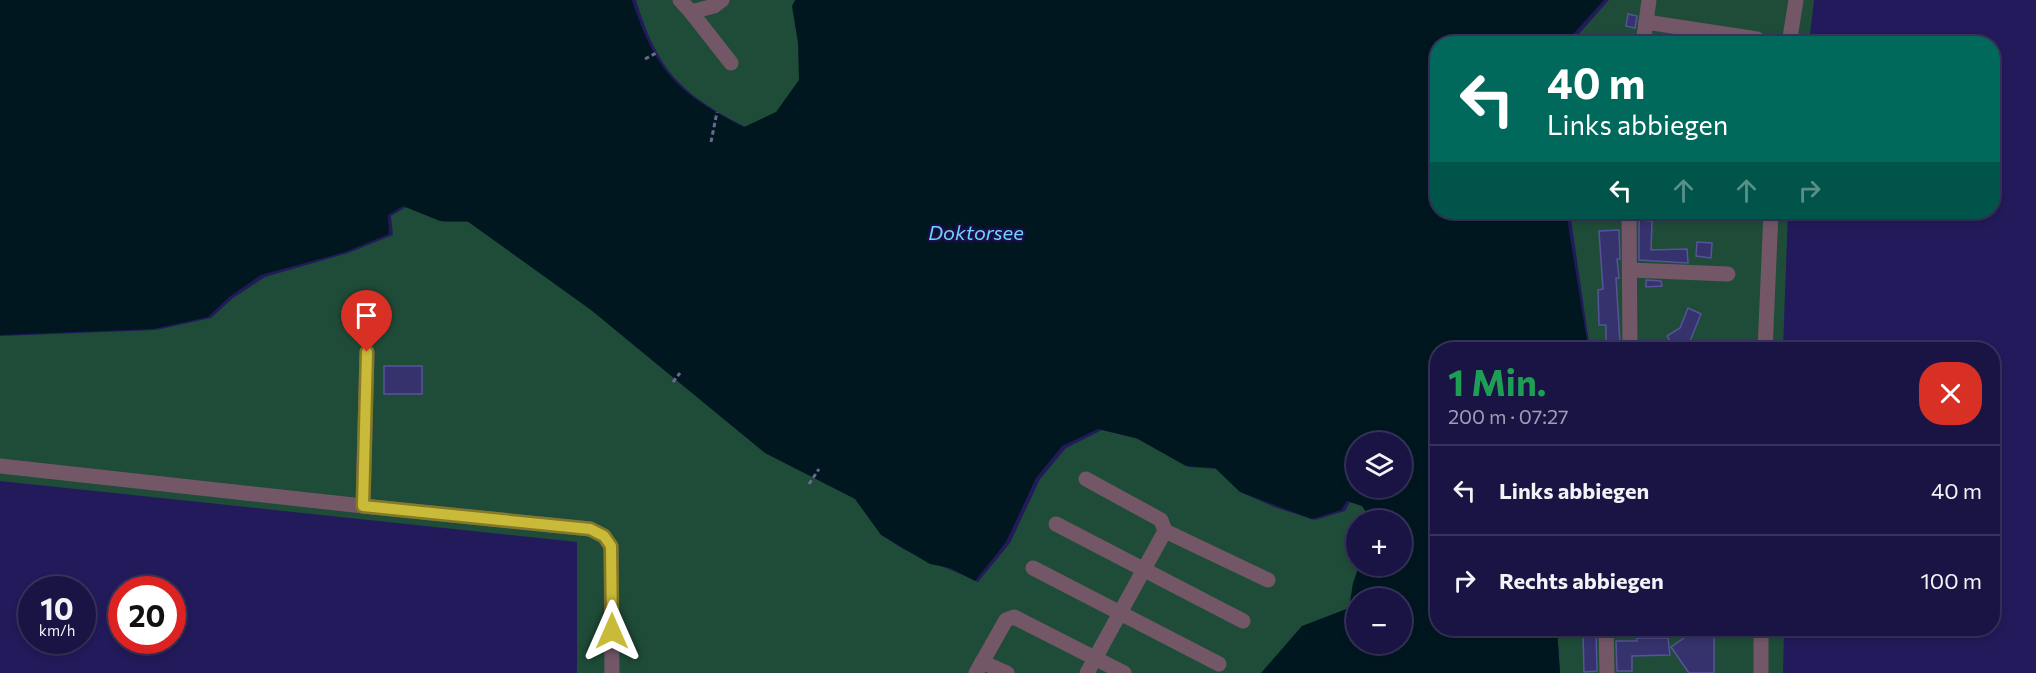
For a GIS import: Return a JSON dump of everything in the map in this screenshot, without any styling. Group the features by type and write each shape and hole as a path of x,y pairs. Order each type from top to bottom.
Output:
{"street":[{"path":"680,0 731,63"},
{"path":"690,12 714,6 722,0"},
{"path":"1644,36 1649,0"},
{"path":"1790,36 1796,0"},
{"path":"1646,22 1737,36"},
{"path":"1629,219 1630,342"},
{"path":"1765,342 1770,219"},
{"path":"1630,270 1728,274"},
{"path":"363,506 367,352"},
{"path":"0,466 590,529 604,536 611,546 612,673"},
{"path":"1086,479 1161,520 1165,531 1268,580"},
{"path":"1056,524 1243,621"},
{"path":"1091,666 1165,531"},
{"path":"1033,568 1118,614 1219,664"},
{"path":"1007,673 979,668 1006,620 1014,617 1091,666 1124,673"},
{"path":"1606,636 1606,673"},
{"path":"1761,636 1761,673"}],"path":[{"path":"645,59 658,52"},
{"path":"711,142 717,112"},
{"path":"707,138 716,140"},
{"path":"673,382 680,373"},
{"path":"809,484 819,469"}],"green space":[{"path":"636,0 798,0 803,81 779,113 747,128 705,104 675,78 653,46"},
{"path":"1609,0 1814,0 1810,36 1577,36"},
{"path":"406,207 444,222 471,222 858,500 876,526 892,542 915,555 978,582 1010,543 1040,479 1066,448 1102,430 1139,439 1189,467 1219,469 1243,493 1274,507 1315,520 1345,511 1350,502 1365,507 1367,510 1346,510 1346,576 1360,576 1357,588 1346,588 1346,613 1265,673 577,673 577,542 0,481 0,336 156,330 211,318 233,298 265,277 348,253 393,235 391,216"},
{"path":"1571,219 1788,219 1783,342 1589,342"},
{"path":"1557,636 1784,636 1783,673 1560,673"}],"water":[{"name":"Doktorsee","path":"0,0 632,0 650,45 672,78 702,103 744,127 776,112 799,80 798,43 792,6 795,0 1604,0 1571,36 1430,36 1430,219 1567,219 1587,341 1430,342 1430,636 1557,636 1560,673 1261,673 1302,626 1346,609 1346,654 1412,654 1412,588 1352,588 1355,576 1412,576 1412,510 1365,510 1362,506 1347,501 1341,510 1312,519 1240,492 1215,468 1186,466 1136,438 1098,429 1062,446 1036,478 1006,542 975,581 950,568 930,564 881,535 855,499 765,453 591,310 467,221 440,221 403,206 388,215 389,234 345,252 261,275 229,297 208,317 153,329 0,335"}],"building":[{"path":"1628,14 1637,16 1635,28 1626,26"},
{"path":"1639,220 1652,221 1651,250 1687,249 1688,263 1639,260"},
{"path":"1619,230 1620,259 1617,259 1619,278 1616,278 1620,342 1606,342 1606,325 1599,325 1598,290 1603,289 1599,231"},
{"path":"1697,242 1712,243 1711,258 1696,256"},
{"path":"1646,280 1661,281 1662,286 1646,287"},
{"path":"1688,308 1701,314 1690,342 1671,342 1667,336 1680,328"},
{"path":"384,366 422,366 422,394 384,394"},
{"path":"1583,636 1596,636 1597,671 1584,672"},
{"path":"1687,636 1714,636 1714,673 1689,673 1671,647"},
{"path":"1637,638 1668,638 1670,655 1632,656 1632,671 1617,671 1616,641 1637,641"}],"route":[{"path":"367,352 363,506 590,529 604,536 611,546 612,631"}]}
